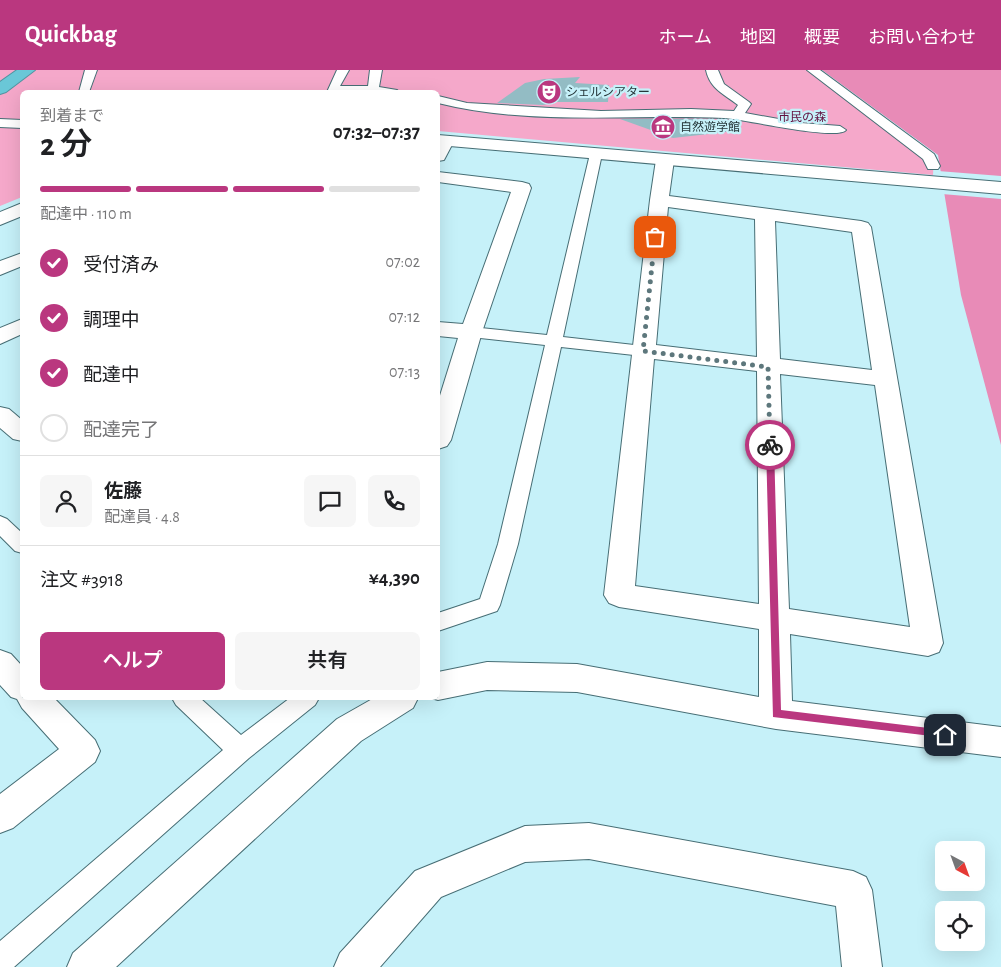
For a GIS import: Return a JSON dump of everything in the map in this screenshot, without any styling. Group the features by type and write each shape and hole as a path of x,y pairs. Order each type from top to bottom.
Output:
{"highway":[{"path":"0,82 19,70"},
{"path":"0,89 27,70"}],"street":[{"path":"85,90 91,70"},
{"path":"334,90 343,70"},
{"path":"373,89 376,70"},
{"path":"712,70 716,85 744,104 736,115"},
{"path":"813,70 929,156 935,175"},
{"path":"340,90 348,88 380,90"},
{"path":"440,100 467,107 592,115 691,113 736,115 801,127 840,130"},
{"path":"0,122 20,124"},
{"path":"440,146 935,175 1001,188"},
{"path":"440,621 489,605 508,544 596,154"},
{"path":"659,200 861,227 928,643 619,595 643,351 659,200 665,160"},
{"path":"440,178 522,188 471,332 440,433"},
{"path":"0,219 20,211"},
{"path":"764,214 776,714"},
{"path":"0,269 20,260"},
{"path":"0,338 20,327"},
{"path":"440,329 887,379"},
{"path":"6,414 20,431"},
{"path":"0,524 20,543"},
{"path":"0,663 20,685"},
{"path":"440,686 487,676 577,678 776,714 1001,742"},
{"path":"0,816 83,751 35,700"},
{"path":"186,700 240,750"},
{"path":"0,960 240,750 304,700"},
{"path":"88,967 349,730 399,700"},
{"path":"354,967 428,884 525,844 589,840 853,890 862,967"}],"green space":[{"name":"市民の森","path":"0,70 818,70 934,154 933,175 440,131 440,90 20,90 20,198 0,206"}],"shaded area":[{"path":"822,70 1001,70 1001,445 961,295 938,155"}],"pier":[{"path":"938,171 1001,176 1001,199 942,194"}],"building":[{"name":"シェルシアター","path":"580,77 575,83 609,85 608,102 556,102 543,105 497,103 525,83 544,79"},
{"name":"自然遊学館","path":"620,119 694,119 726,123 726,132 673,138"}],"way so far":[{"path":"655,237 643,351 768,367 770,445"}],"place":[{"name":"シェルシアター","path":"549,92"},
{"name":"自然遊学館","path":"663,127"}],"route":[{"path":"770,445 776,714 945,735"}]}
